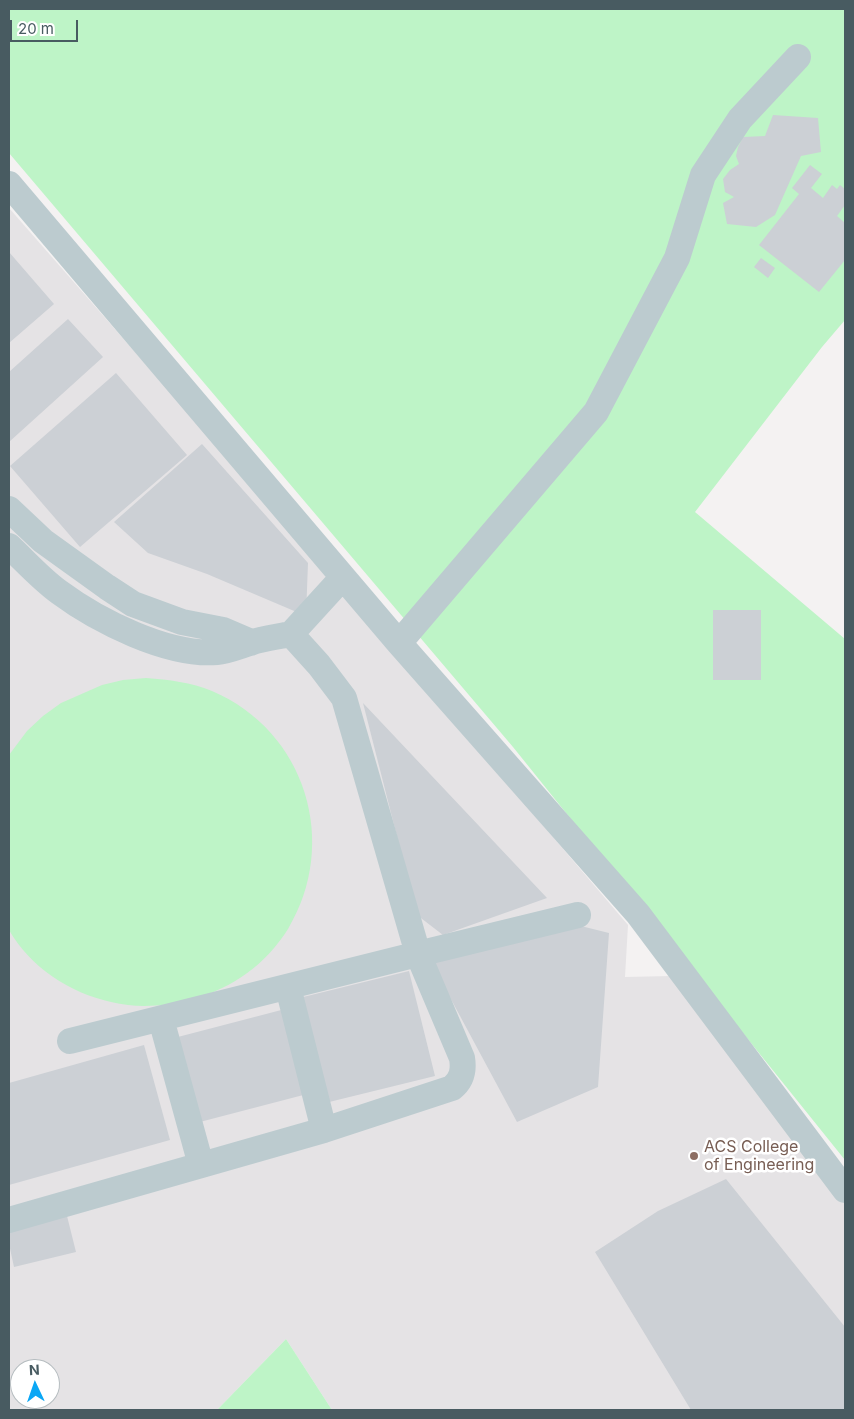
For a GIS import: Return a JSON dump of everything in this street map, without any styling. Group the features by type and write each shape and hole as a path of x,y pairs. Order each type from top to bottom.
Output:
{"street":[{"path":"399,642 596,412 677,258 702,175 740,119 798,57"},
{"path":"9,184 399,642 638,914 845,1190"},
{"path":"9,509 43,541 133,604 182,622 223,630 251,642"},
{"path":"9,546 58,592 106,622 148,640 185,650 216,652 234,649 251,642 291,634 344,577"},
{"path":"9,1220 324,1130 452,1088 459,1080 464,1068 462,1058 418,954 344,698 319,665 291,634"},
{"path":"70,1041 578,915"},
{"path":"288,987 324,1130"},
{"path":"161,1019 200,1165"}],"shaded area":[{"path":"9,208 303,544 628,925 625,977 671,976 845,1202 845,1410 332,1410 286,1339 217,1410 9,1410"}],"green space":[{"path":"9,9 845,9 845,320 822,347 695,512 845,639 845,1160 513,747 9,153"},
{"path":"146,678 188,683 212,691 244,709 271,733 291,761 305,793 312,826 311,861 304,896 288,929 270,953 247,973 222,988 193,999 152,1006 111,1002 96,998 66,985 28,956 9,930 9,755 27,731 61,703 102,685 123,680"},
{"path":"286,1339 332,1410 217,1410"}],"building":[{"path":"773,115 818,118 821,152 801,156 775,215 756,227 727,224 723,203 734,197 725,192 723,179 730,170 739,164 736,156 743,137 765,136"},
{"path":"810,165 822,174 811,188 823,198 832,185 837,189 840,185 845,189 845,205 837,216 845,223 845,260 819,292 759,245 799,194 792,188"},
{"path":"9,252 54,304 9,343"},
{"path":"761,258 775,268 768,278 754,267"},
{"path":"68,319 103,357 9,442 9,372"},
{"path":"116,373 187,455 80,547 10,466"},
{"path":"202,444 308,563 306,616 207,574 148,553 114,522"},
{"path":"713,610 761,610 761,680 713,680"},
{"path":"363,703 547,898 443,935 417,915"},
{"path":"569,923 609,933 598,1087 517,1122 431,962"},
{"path":"409,971 435,1076 321,1104 295,999"},
{"path":"289,1008 311,1093 196,1123 174,1038"},
{"path":"144,1045 170,1140 9,1185 9,1083"},
{"path":"726,1179 845,1327 845,1410 691,1410 595,1252 658,1211"},
{"path":"67,1216 76,1252 14,1267 9,1244 9,1230"}],"place":[{"name":"ACS College of Engineering","path":"694,1156"}]}
